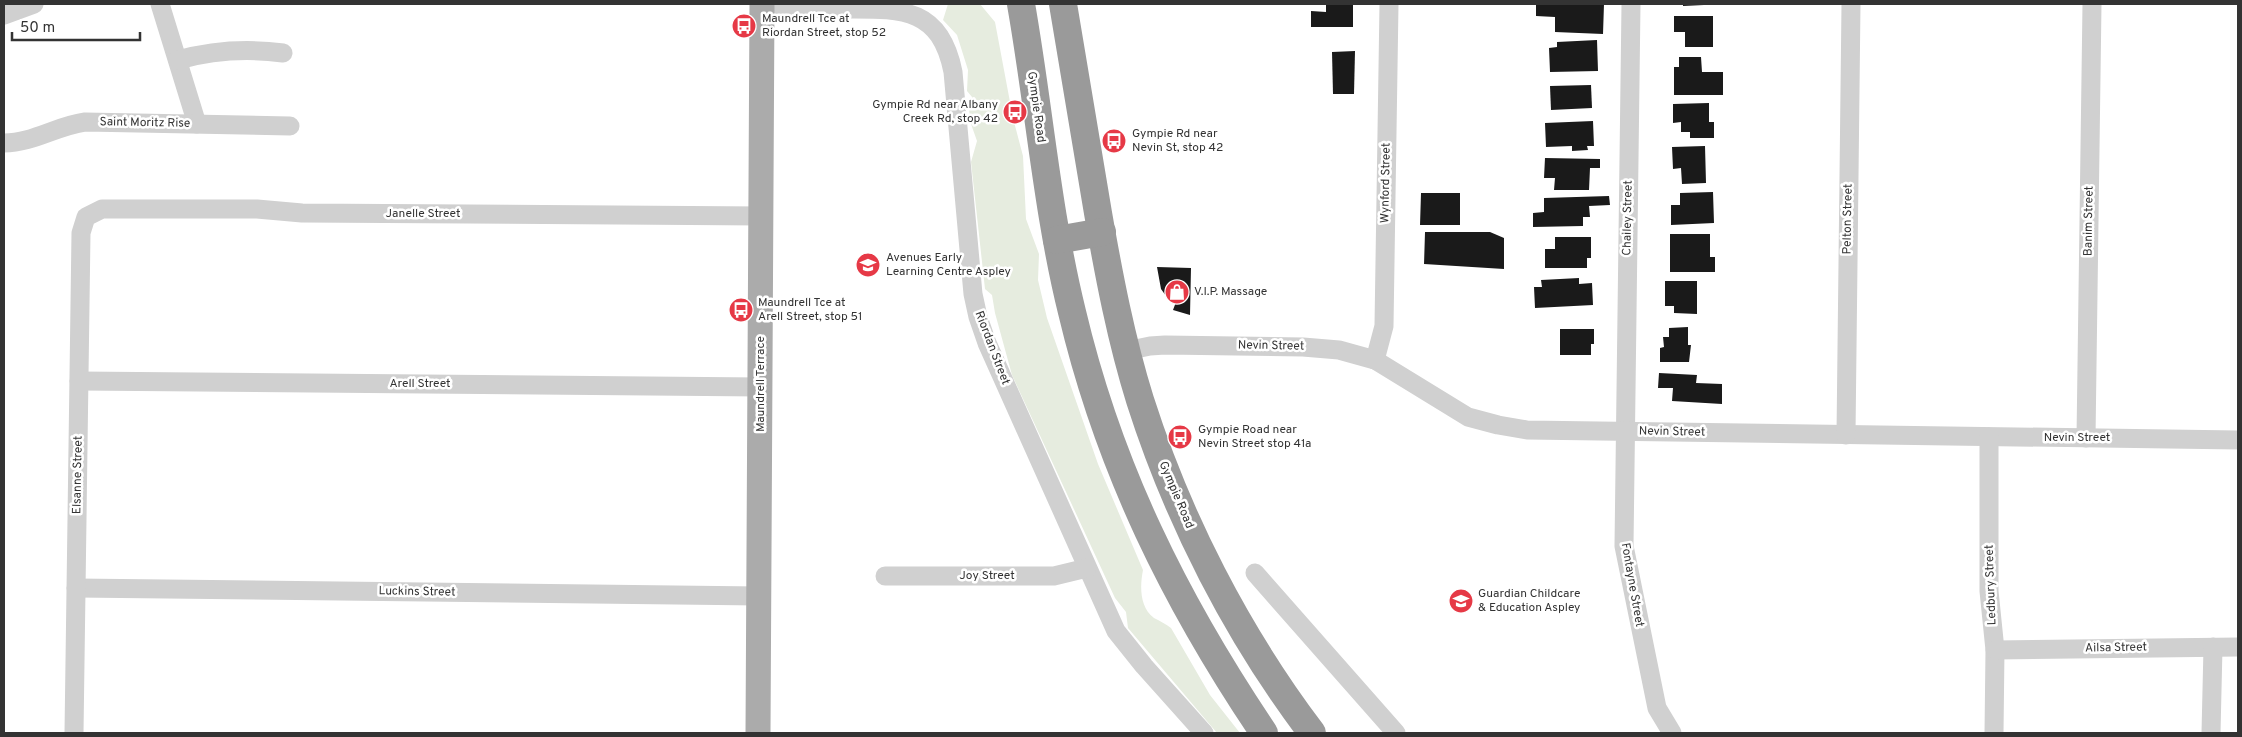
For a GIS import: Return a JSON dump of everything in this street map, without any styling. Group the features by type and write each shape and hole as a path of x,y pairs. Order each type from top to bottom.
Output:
{"highway":[{"name":"Gympie Road","path":"1021,4 1057,240 1072,313 1086,367 1135,504 1161,561 1230,683 1264,733"},
{"name":"Gympie Road","path":"1064,4 1102,232 1126,351 1157,451 1198,547 1247,636 1312,733"},
{"path":"1057,240 1102,232"}],"main road":[{"name":"Maundrell Terrace","path":"758,733 762,6"}],"street":[{"path":"4,15 34,4"},
{"path":"160,4 197,124"},
{"name":"Wynford Street","path":"1375,360 1384,326 1389,4"},
{"name":"Chailey Street","path":"1626,432 1631,4"},
{"name":"Pelton Street","path":"1846,435 1851,4"},
{"name":"Banim Street","path":"2086,438 2092,4"},
{"name":"Riordan Street","path":"762,6 892,9 919,18 934,29 942,38 948,49 953,72 968,255 978,318 987,343 1106,611 1121,637 1144,666 1204,733"},
{"path":"178,60 199,54 253,49 283,53"},
{"name":"Saint Moritz Rise","path":"4,143 21,143 68,124 85,122 290,126"},
{"name":"Janelle Street","path":"86,217 102,209 257,209 302,214 762,216"},
{"name":"Elsanne Street","path":"74,733 81,233 86,217"},
{"name":"Nevin Street","path":"1126,351 1165,345 1304,347 1339,350 1375,360 1468,417 1498,426 1527,430 1989,438 2238,440"},
{"name":"Arell Street","path":"79,381 761,387"},
{"name":"Fontayne Street","path":"1626,432 1624,546 1657,708 1672,733"},
{"name":"Ledbury Street","path":"1989,438 1989,592 1995,650 1994,733"},
{"name":"Joy Street","path":"885,576 1054,576 1087,568"},
{"path":"1255,573 1396,733"},
{"name":"Luckins Street","path":"76,588 759,596"},
{"path":"2211,733 2213,647"},
{"name":"Ailsa Street","path":"1995,650 2238,647"}],"shaded area":[{"path":"948,4 980,4 995,22 1013,118 1023,156 1026,219 1039,254 1038,280 1047,318 1098,464 1143,570 1141,589 1143,602 1154,618 1171,628 1210,695 1240,733 1217,733 1128,628 1126,612 1115,598 1012,375 992,295 985,289 971,162 977,141 971,124 969,110 972,97 967,91 968,70 957,35 943,20"}],"building":[{"path":"1326,4 1353,4 1353,27 1311,27 1311,11 1326,12"},
{"path":"1536,4 1604,4 1603,34 1555,32 1555,17 1536,16"},
{"path":"1683,4 1704,4 1704,5 1683,6"},
{"path":"1674,16 1713,16 1713,47 1685,47 1685,32 1674,32"},
{"path":"1597,40 1598,71 1550,72 1549,48 1557,47 1557,42"},
{"path":"1355,51 1354,94 1333,94 1332,52"},
{"path":"1679,57 1701,57 1702,72 1723,72 1723,95 1674,95 1674,67 1679,67"},
{"path":"1591,85 1592,108 1551,110 1550,86"},
{"path":"1709,103 1709,122 1714,122 1714,138 1690,138 1690,132 1681,132 1681,122 1673,123 1673,104"},
{"path":"1593,121 1594,146 1587,146 1588,150 1572,151 1572,146 1546,147 1545,123"},
{"path":"1705,146 1706,183 1682,184 1681,168 1673,169 1672,147"},
{"path":"1545,158 1600,159 1600,168 1590,168 1589,190 1554,190 1555,178 1544,178"},
{"path":"1713,192 1714,223 1671,225 1671,205 1680,205 1680,193"},
{"path":"1421,193 1460,193 1460,225 1420,225"},
{"path":"1609,196 1610,205 1589,206 1590,217 1583,217 1583,226 1533,227 1533,213 1544,212 1544,198"},
{"path":"1425,232 1490,232 1504,238 1504,269 1424,264"},
{"path":"1670,234 1710,234 1710,257 1715,257 1715,272 1670,272"},
{"path":"1555,237 1591,237 1591,258 1587,258 1587,268 1545,268 1545,249 1555,249"},
{"name":"V.I.P. Massage","path":"1157,267 1191,268 1190,315 1173,310 1176,302 1166,296 1161,289"},
{"path":"1579,278 1579,284 1592,283 1593,305 1535,308 1534,287 1542,287 1541,280"},
{"path":"1665,281 1697,281 1697,314 1674,313 1674,306 1665,306"},
{"path":"1688,327 1688,345 1691,345 1689,362 1660,362 1660,348 1664,347 1663,337 1669,337 1669,328"},
{"path":"1560,329 1594,329 1594,344 1591,344 1591,355 1560,355"},
{"path":"1659,373 1697,375 1696,383 1722,384 1722,404 1672,401 1673,388 1658,388"}],"place":[{"name":"Maundrell Tce at Riordan Street, stop 52","path":"744,26"},
{"name":"Gympie Rd near Albany Creek Rd, stop 42","path":"1015,112"},
{"name":"Gympie Rd near Nevin St, stop 42","path":"1114,141"},
{"name":"Avenues Early Learning Centre Aspley","path":"868,265"},
{"name":"V.I.P. Massage","path":"1177,292"},
{"name":"Maundrell Tce at Arell Street, stop 51","path":"741,310"},
{"name":"Gympie Road near Nevin Street stop 41a","path":"1180,437"},
{"name":"Guardian Childcare & Education Aspley","path":"1461,601"}]}
